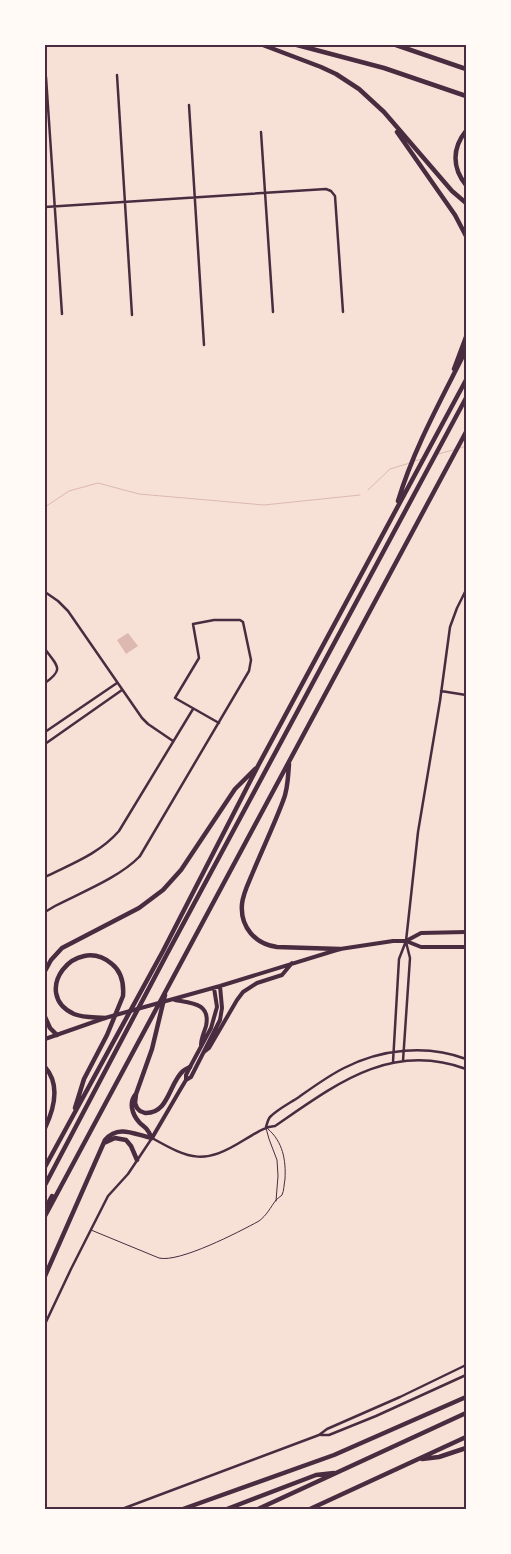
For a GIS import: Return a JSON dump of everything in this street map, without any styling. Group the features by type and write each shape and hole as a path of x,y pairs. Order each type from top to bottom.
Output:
{"highway":[{"path":"262,45 307,61 336,74 369,97 442,180 466,204"},
{"path":"297,45 384,68 466,96"},
{"path":"396,45 466,69"},
{"path":"384,112 455,215 466,236"},
{"path":"466,131 458,144 455,159 459,175 466,185"},
{"path":"446,390 466,337"},
{"path":"396,511 407,473 417,449 466,350"},
{"path":"45,1167 466,380"},
{"path":"45,1185 175,938 466,398"},
{"path":"45,1216 465,434"},
{"path":"290,760 284,799 244,896 243,918 250,933 267,945 340,949"},
{"path":"45,972 51,960 62,948 139,908 163,890 181,870 235,789 259,764"},
{"path":"72,1117 84,1079 107,1035 123,996 123,980 117,969 107,960 90,956 77,958 66,965 60,972 56,984 58,998 65,1008 75,1014 86,1017 105,1018"},
{"path":"152,1138 147,1129 135,1117 131,1102 136,1094 152,1049 167,989"},
{"path":"45,1017 50,1028 59,1034"},
{"path":"136,1094 136,1105 140,1111 150,1114 156,1111 165,1101 182,1071 190,1066"},
{"path":"45,1067 52,1077 55,1094 45,1128"},
{"path":"45,1209 93,1126"},
{"path":"45,1276 108,1136 118,1131 128,1131 152,1138"},
{"path":"102,1146 111,1139 123,1139 129,1142 137,1160"},
{"path":"183,1509 334,1455 466,1396"},
{"path":"258,1509 466,1413"},
{"path":"310,1509 466,1437"},
{"path":"416,1460 439,1457 466,1448"},
{"path":"227,1509 316,1475 338,1472"}],"main road":[{"path":"406,941 420,932 466,932"},
{"path":"45,1039 105,1018 214,988 340,949 387,941 406,941 420,947 466,947"},
{"path":"204,1052 209,1048 243,992 257,984 282,975 292,963"},
{"path":"186,1080 191,1077 218,1026 222,1008 220,986"},
{"path":"152,1138 186,1080 190,1066 211,1028 216,1013 214,988"},
{"path":"173,1000 202,1007 206,1014 206,1023 200,1047"}],"street":[{"path":"116,75 132,315"},
{"path":"46,77 62,314"},
{"path":"189,105 204,344"},
{"path":"261,132 272,312"},
{"path":"45,207 326,189 335,196 343,312"},
{"path":"393,1062 399,959 406,941 418,832 442,692 450,627 466,590"},
{"path":"45,592 68,611 142,718 173,741"},
{"path":"45,912 121,871 139,857 219,723 251,667 242,620 219,620 193,624 199,658 175,698 219,723"},
{"path":"45,649 58,670 54,677 45,683"},
{"path":"45,732 117,683"},
{"path":"45,744 122,690"},
{"path":"442,692 466,695"},
{"path":"45,877 97,851 112,838 193,709"},
{"path":"403,1061 410,958 406,941"},
{"path":"266,1127 269,1118 343,1068 366,1059 393,1052 437,1051 466,1059"},
{"path":"45,1324 108,1196 128,1174 152,1138 181,1154 192,1157 204,1157 224,1151 266,1127 275,1126 348,1078 369,1069 393,1062 438,1061 466,1069"},
{"path":"320,1435 327,1428 466,1365"},
{"path":"122,1509 320,1435 329,1435 466,1375"}],"lane":[{"path":"266,1127 277,1160 276,1201"},
{"path":"91,1230 159,1258 169,1259 192,1252 259,1221 267,1214 283,1190 285,1160 278,1140 266,1127"}],"shaded area":[{"path":"128,633 138,646 126,654 117,640"}],"waterway":[{"path":"460,448 466,446"},
{"path":"438,454 453,450"},
{"path":"414,461 422,459"},
{"path":"368,490 390,469 410,463"},
{"path":"45,507 69,491 98,483 139,494 264,505 360,495"}]}
